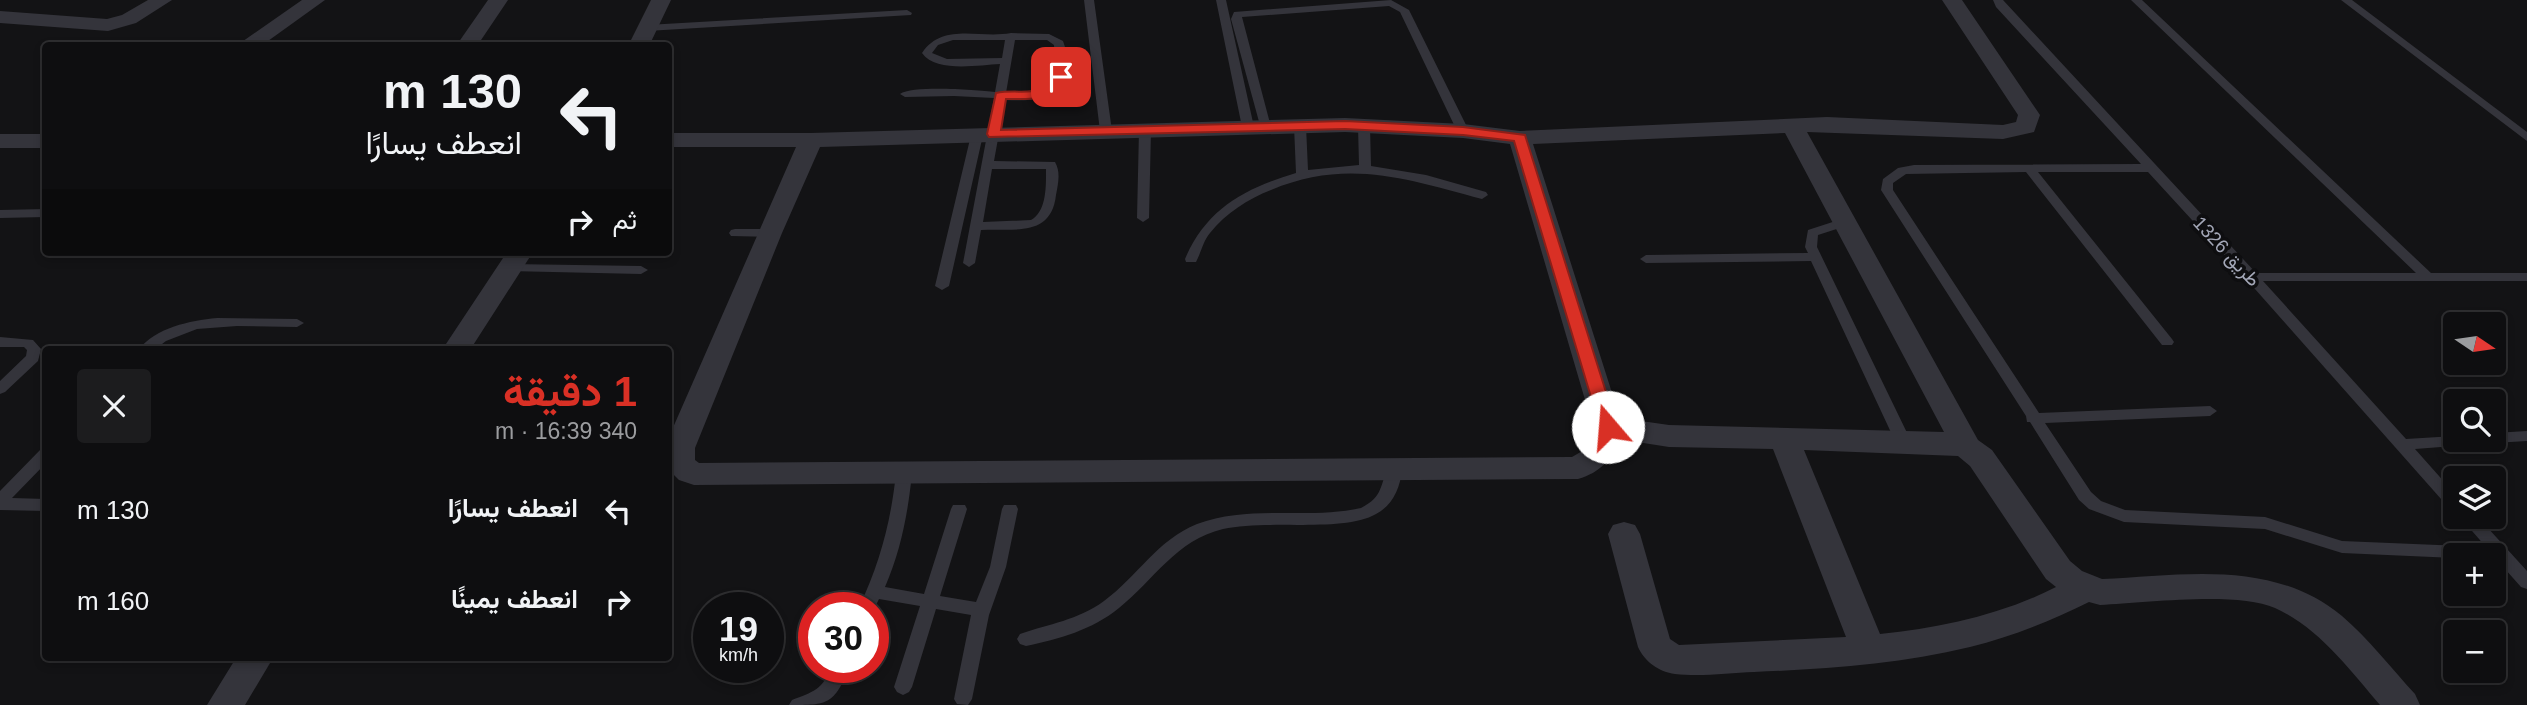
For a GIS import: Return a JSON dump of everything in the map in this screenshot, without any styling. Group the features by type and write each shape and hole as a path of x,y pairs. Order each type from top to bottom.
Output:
{"street":[{"path":"0,17 108,25 129,19 162,0"},
{"path":"252,42 315,0"},
{"path":"469,42 498,0"},
{"path":"642,37 661,0"},
{"path":"672,140 811,140 1300,126 1463,131 1520,138 1793,126 1878,126 2003,132 2026,127 2029,116 1952,0"},
{"path":"1793,126 1967,447 1980,458 2058,570 2085,588 2113,592 2165,587 2250,587 2288,598 2325,620 2402,705"},
{"path":"811,140 769,233 680,448 678,459 683,469 694,474 1578,468 1597,456 1608,427 1520,138"},
{"path":"0,141 42,141"},
{"path":"459,346 515,260"},
{"path":"1608,427 1652,435 1903,441 1967,447"},
{"path":"1784,439 1869,650"},
{"path":"1624,534 1655,647 1673,659 1869,650 1916,643 2010,621 2063,601 2085,588"},
{"path":"225,705 253,661"}],"lane":[{"path":"1089,0 1106,131"},
{"path":"1221,0 1256,127"},
{"name":"طريق 1326","path":"1998,0 2443,491"},
{"path":"2136,0 2427,276"},
{"path":"2346,0 2527,138"},
{"path":"1256,127 1236,19 1244,6 1387,4 1400,5 1463,131"},
{"path":"642,37 907,13"},
{"path":"905,94 1040,95 1049,92 1060,82 1060,47 1055,39 1042,35 942,39 934,43 927,52 930,57 946,62 1007,61"},
{"path":"942,286 985,134 1001,96 1011,36"},
{"path":"1300,126 1302,176"},
{"path":"1364,126 1365,169"},
{"path":"2513,127 2527,127"},
{"path":"1143,218 1145,130"},
{"path":"969,263 988,165 985,134"},
{"path":"976,226 1033,223 1041,221 1046,215 1053,170 1051,165 988,165"},
{"path":"2029,168 2167,342"},
{"path":"2150,168 1914,169 1892,175 1887,182 1887,190 2032,418 2085,496 2095,505 2124,516 2265,523 2342,547 2443,551"},
{"path":"1191,259 1205,231 1230,207 1263,189 1302,176 1365,169 1406,174 1482,195"},
{"path":"0,214 42,213"},
{"path":"1845,222 1812,233 1810,239 1814,257 1903,441"},
{"path":"735,233 769,233"},
{"path":"1646,259 1814,257"},
{"path":"515,260 641,270"},
{"path":"2252,277 2527,277"},
{"path":"149,346 158,338 192,324 297,323"},
{"path":"0,342 28,343 34,349 33,358 0,389"},
{"path":"2032,418 2210,411"},
{"path":"2506,437 2527,436"},
{"path":"2402,445 2443,442"},
{"path":"0,503 42,457"},
{"path":"1026,639 1066,629 1102,612 1122,596 1158,556 1177,541 1199,530 1223,523 1339,517 1367,512 1389,494 1394,470"},
{"path":"874,592 894,547 904,473"},
{"path":"0,503 42,505"},
{"path":"903,687 959,509"},
{"path":"963,699 981,610 998,567 1010,509"},
{"path":"2478,529 2490,543"},
{"path":"2506,560 2527,582"},
{"path":"889,600 929,601 981,610"},
{"path":"798,705 813,702 827,693 832,683"}],"route":[{"path":"1061,77 1056,87 1040,95 1001,96 993,134 1345,125 1463,131 1520,138 1608,427"}]}
